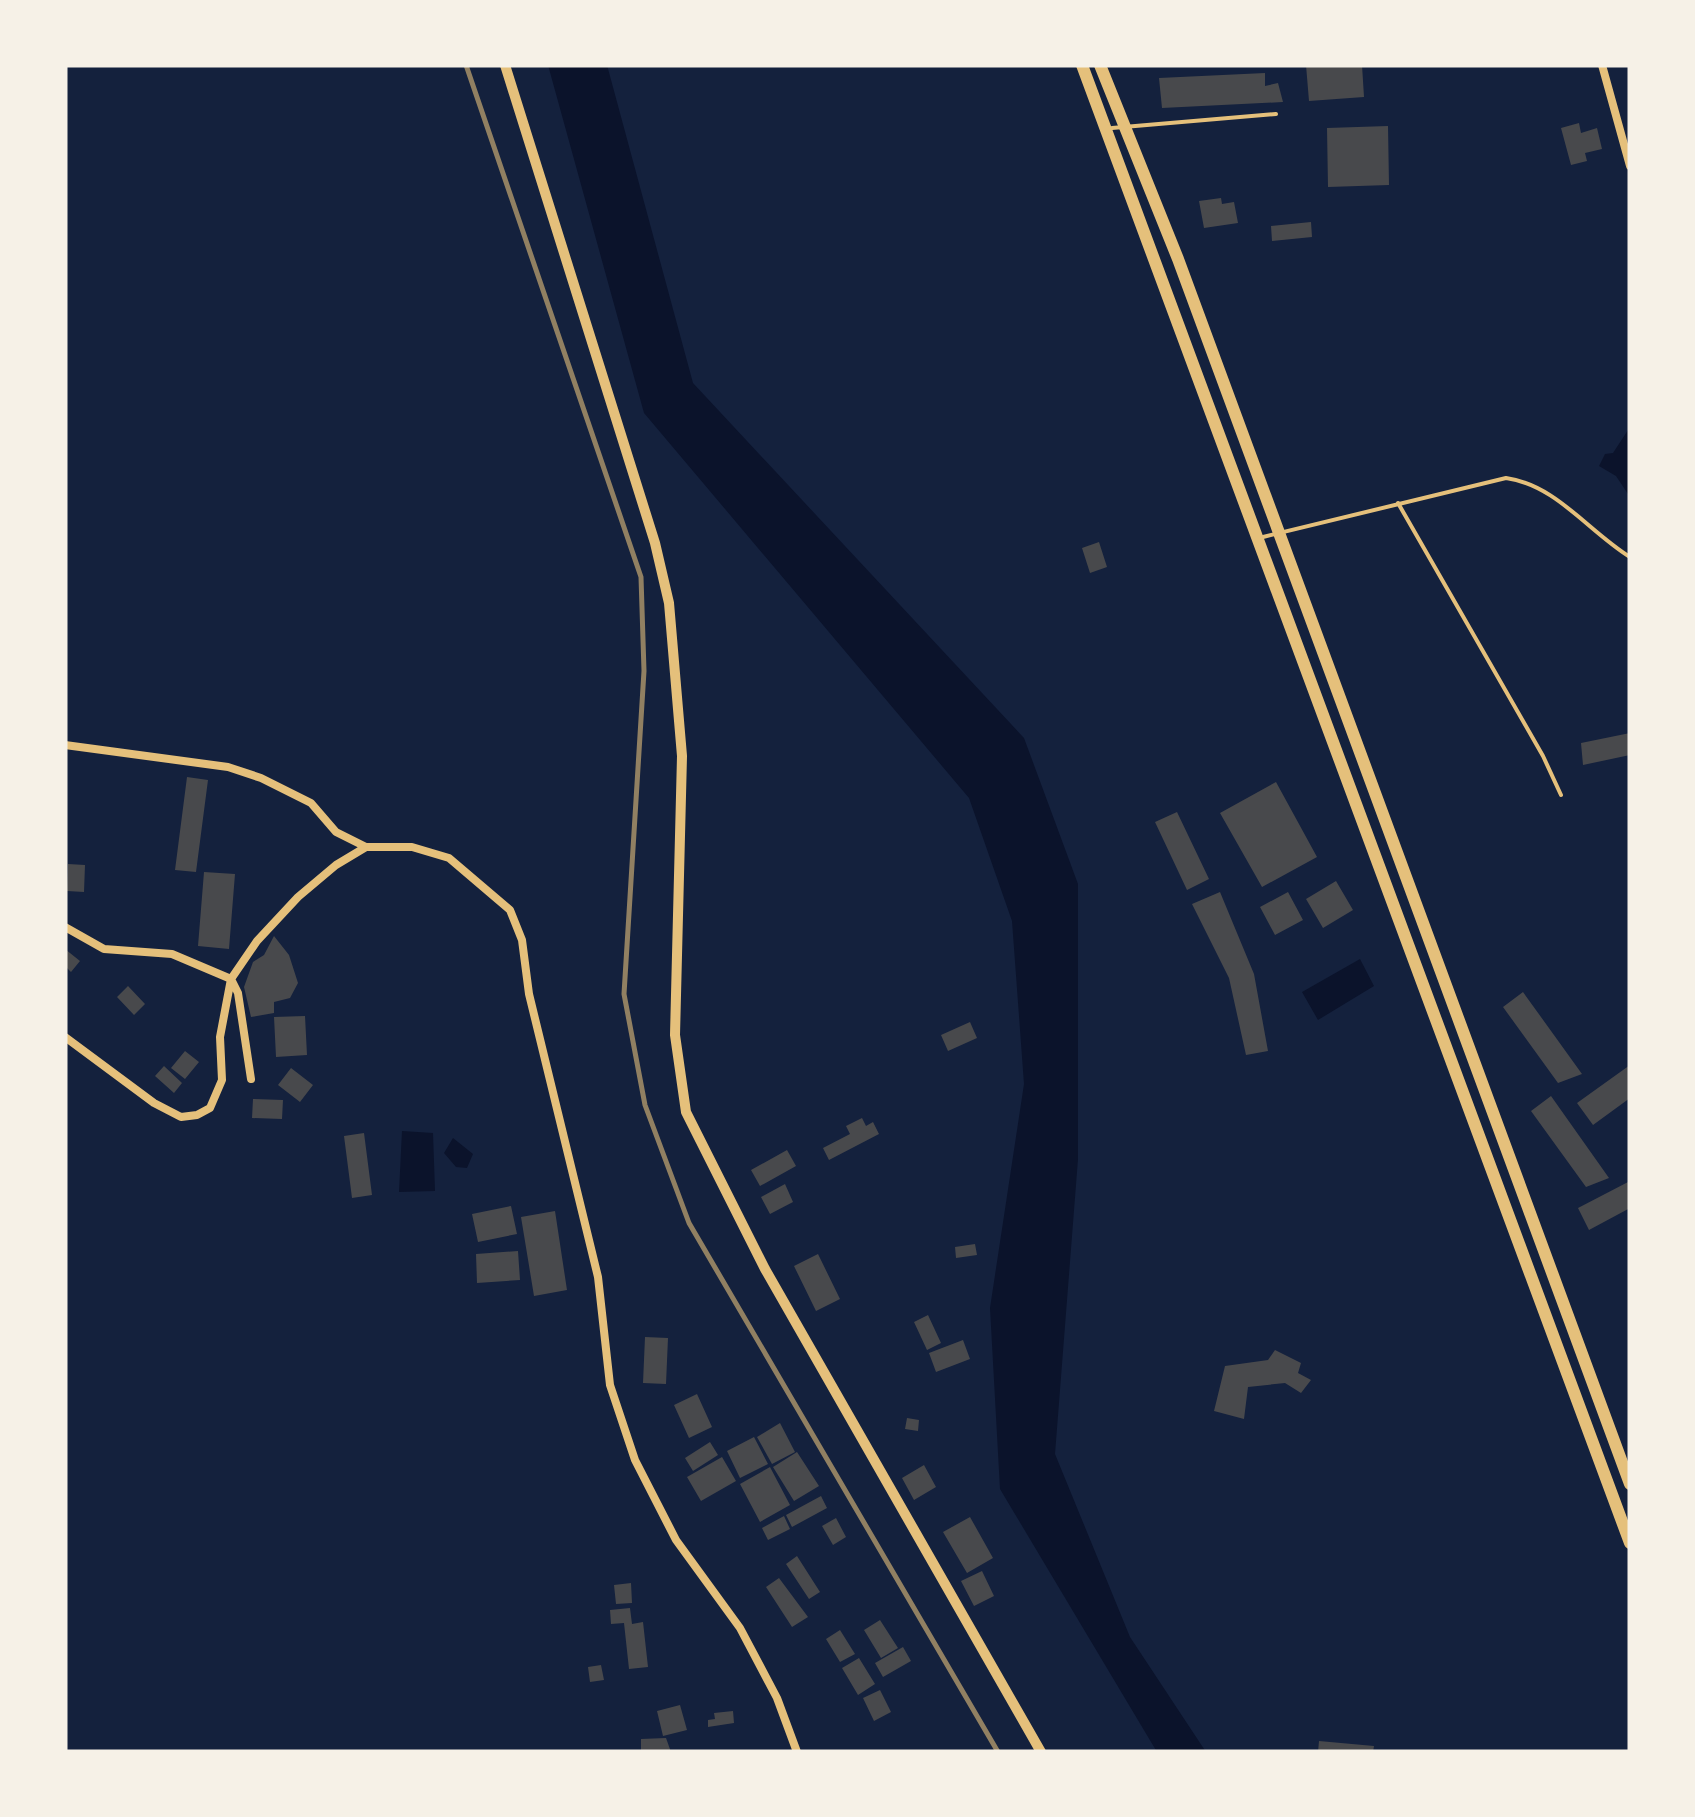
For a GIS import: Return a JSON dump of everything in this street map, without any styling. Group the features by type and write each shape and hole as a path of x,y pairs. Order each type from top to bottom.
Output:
{"highway":[{"path":"1082,65 1626,1518 1630,1543"},
{"path":"1100,65 1178,259 1630,1484"},
{"path":"1396,909 1414,902"}],"street":[{"path":"505,65 655,543 669,603 682,756 675,1035 686,1112 766,1269 1042,1752"},
{"path":"1602,65 1630,166"},
{"path":"65,746 228,768 262,778 311,803 336,832 366,847 412,847 450,858 510,910 522,940 530,994 598,1277 610,1386 635,1460 676,1540 740,1628 777,1698 796,1752"},
{"path":"65,1038 154,1103 181,1117 210,1108 222,1080 220,1037 231,979 257,940 298,897 336,865 366,847"},
{"path":"65,927 104,949 172,954 231,979 238,993 251,1079"}],"lane":[{"path":"1106,128 1276,114"},
{"path":"1258,539 1506,478 1525,480 1549,494 1630,557"},
{"path":"1398,503 1542,756 1560,795"}],"water":[{"path":"548,65 607,65 693,383 1024,738 1078,884 1078,1159 1055,1454 1130,1637 1206,1752 1157,1752 1000,1489 990,1308 1024,1084 1012,921 969,798 644,413"},
{"path":"1630,427 1630,497 1616,476 1599,466"},
{"path":"1360,959 1374,986 1318,1020 1302,992"},
{"path":"402,1131 433,1133 435,1191 399,1192"},
{"path":"453,1138 473,1154 467,1168 456,1167 444,1153"}],"building":[{"path":"1306,65 1362,65 1364,97 1309,101"},
{"path":"1265,73 1265,86 1278,83 1283,102 1162,108 1159,78"},
{"path":"1579,123 1581,133 1597,128 1602,149 1585,153 1587,161 1571,165 1561,128"},
{"path":"1388,126 1389,185 1328,187 1327,128"},
{"path":"1221,198 1222,204 1234,202 1238,223 1204,228 1199,201"},
{"path":"1311,222 1312,237 1272,241 1271,226"},
{"path":"1099,542 1107,567 1090,573 1082,548"},
{"path":"1630,733 1630,755 1583,765 1581,743"},
{"path":"187,777 208,780 196,872 175,870"},
{"path":"1276,782 1317,857 1262,887 1220,813"},
{"path":"1177,812 1209,879 1187,890 1155,822"},
{"path":"68,864 85,865 84,892 67,891"},
{"path":"204,872 235,874 229,949 198,946"},
{"path":"1336,881 1353,910 1323,928 1306,899"},
{"path":"1220,892 1254,974 1268,1051 1246,1055 1229,978 1192,904"},
{"path":"1288,892 1303,920 1275,935 1260,907"},
{"path":"274,936 289,955 298,983 290,998 274,1002 274,1013 251,1017 244,987 253,962 264,955"},
{"path":"65,949 80,961 71,972 65,966"},
{"path":"128,986 145,1004 134,1015 117,997"},
{"path":"1523,992 1582,1074 1558,1083 1503,1007"},
{"path":"305,1016 307,1055 276,1057 274,1017"},
{"path":"970,1022 977,1038 948,1051 941,1035"},
{"path":"185,1051 199,1062 185,1079 171,1068"},
{"path":"1630,1065 1630,1098 1593,1125 1577,1103"},
{"path":"164,1066 182,1083 174,1093 155,1076"},
{"path":"291,1068 313,1085 300,1102 278,1085"},
{"path":"1551,1096 1609,1178 1586,1187 1531,1111"},
{"path":"253,1099 283,1100 282,1119 252,1118"},
{"path":"862,1118 866,1126 873,1122 879,1134 829,1160 823,1148 850,1134 846,1126"},
{"path":"364,1133 372,1195 352,1198 344,1136"},
{"path":"787,1150 796,1166 760,1186 751,1170"},
{"path":"1630,1181 1630,1208 1589,1230 1578,1208"},
{"path":"785,1184 793,1202 770,1214 761,1197"},
{"path":"511,1206 517,1234 478,1242 472,1214"},
{"path":"555,1211 567,1290 534,1296 521,1217"},
{"path":"975,1244 977,1255 956,1258 955,1247"},
{"path":"518,1251 520,1280 477,1283 476,1254"},
{"path":"818,1254 840,1299 816,1311 794,1266"},
{"path":"928,1315 941,1343 927,1350 914,1322"},
{"path":"645,1337 668,1338 666,1384 643,1383"},
{"path":"963,1340 970,1359 936,1372 929,1353"},
{"path":"1275,1350 1301,1363 1298,1373 1311,1380 1301,1393 1285,1383 1248,1387 1244,1419 1214,1411 1225,1366 1268,1360"},
{"path":"697,1394 712,1427 689,1438 674,1405"},
{"path":"907,1418 919,1420 918,1431 905,1429"},
{"path":"780,1423 795,1452 772,1464 757,1437"},
{"path":"754,1437 768,1464 740,1478 727,1451"},
{"path":"710,1442 718,1455 693,1471 685,1458"},
{"path":"797,1452 819,1486 794,1501 773,1467"},
{"path":"722,1457 736,1481 701,1501 687,1477"},
{"path":"924,1465 936,1487 914,1500 902,1478"},
{"path":"770,1467 790,1505 760,1522 740,1484"},
{"path":"821,1496 827,1508 792,1527 786,1515"},
{"path":"784,1516 790,1529 768,1540 762,1528"},
{"path":"970,1517 993,1558 967,1573 943,1532"},
{"path":"836,1518 846,1537 833,1545 822,1526"},
{"path":"797,1556 820,1592 809,1599 786,1564"},
{"path":"982,1571 994,1596 974,1606 961,1581"},
{"path":"779,1578 808,1617 792,1627 766,1587"},
{"path":"631,1583 632,1603 616,1604 614,1585"},
{"path":"630,1608 632,1624 643,1622 648,1667 629,1669 624,1623 611,1624 610,1610"},
{"path":"880,1620 898,1648 881,1658 864,1630"},
{"path":"840,1630 855,1654 840,1662 826,1639"},
{"path":"903,1647 911,1661 883,1677 875,1663"},
{"path":"859,1658 875,1684 858,1695 842,1668"},
{"path":"601,1665 604,1680 590,1682 588,1667"},
{"path":"880,1690 891,1712 874,1721 863,1698"},
{"path":"680,1705 687,1730 663,1736 657,1711"},
{"path":"733,1711 734,1723 708,1727 708,1720 715,1719 714,1713"},
{"path":"666,1738 671,1752 641,1751 641,1739"},
{"path":"1319,1741 1374,1746 1373,1752 1318,1752"}],"railway":[{"path":"466,65 641,577 644,671 624,994 645,1105 689,1223 998,1752"}]}
